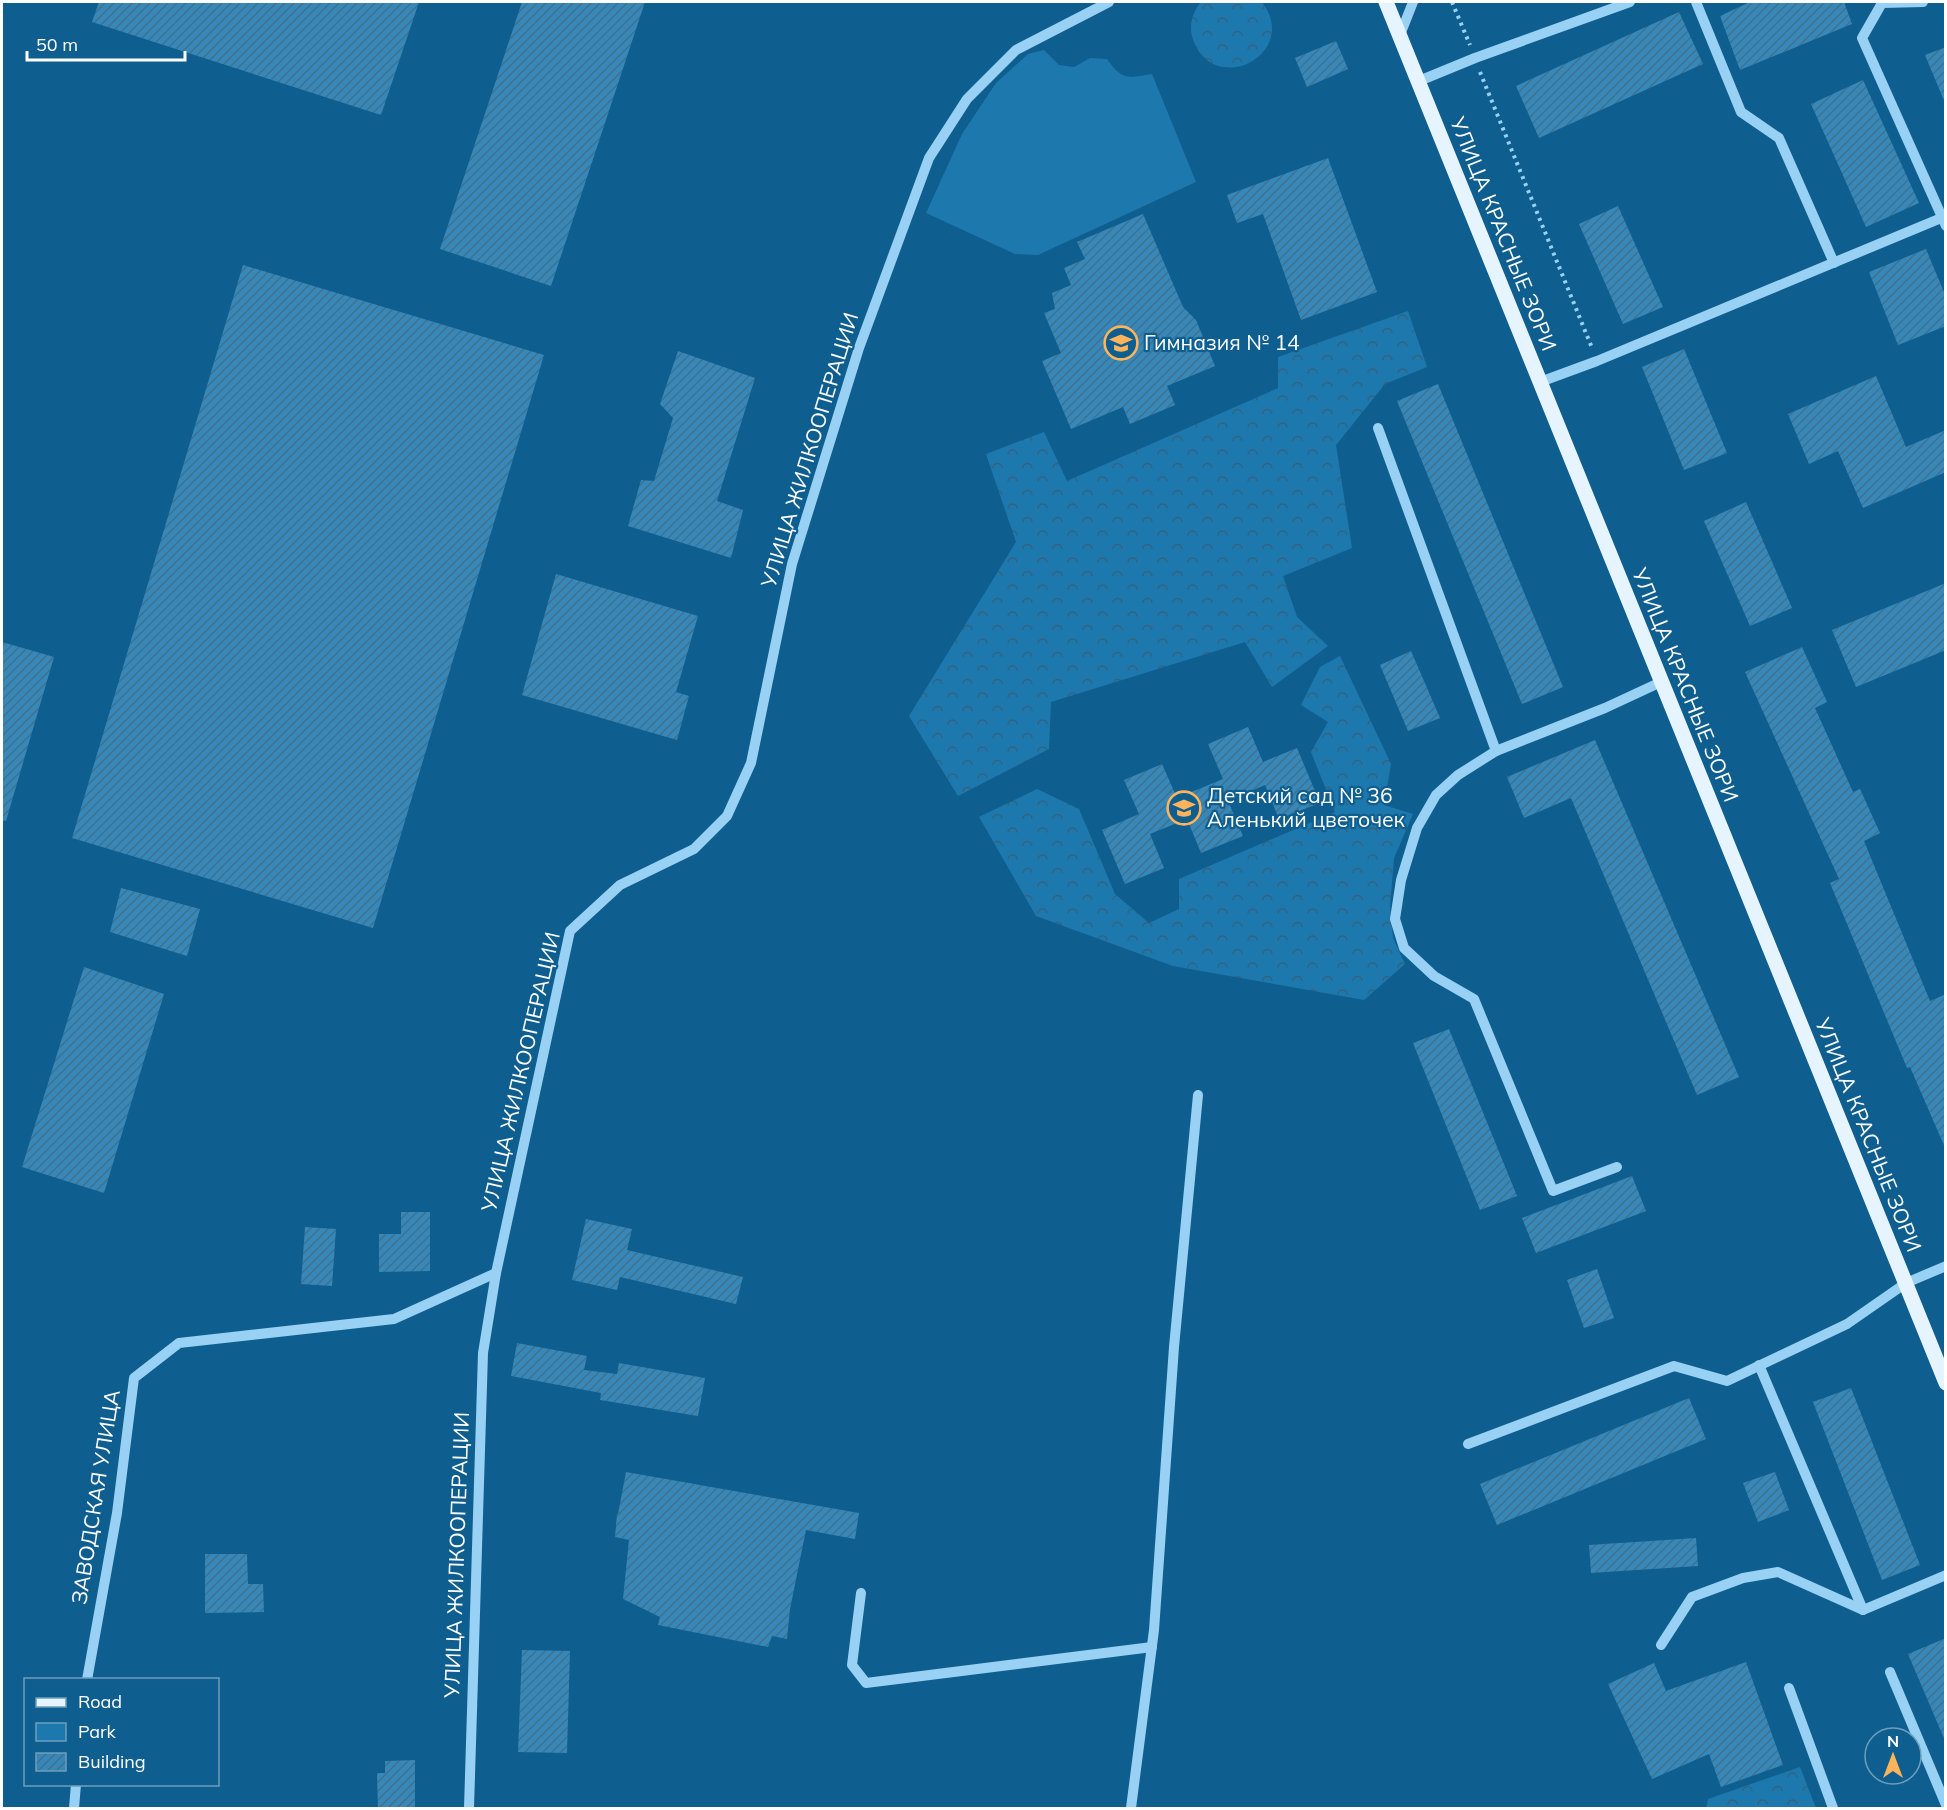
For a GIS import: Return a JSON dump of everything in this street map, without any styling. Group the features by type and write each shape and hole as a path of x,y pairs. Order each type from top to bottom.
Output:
{"main road":[{"name":"УЛИЦА КРАСНЫЕ ЗОРИ","path":"1386,2 1946,1383"}],"street":[{"name":"УЛИЦА ЖИЛКООПЕРАЦИИ","path":"469,1809 483,1353 496,1273 570,931 620,885 694,849 727,816 751,763 796,553 859,348 929,158 967,99 1016,50 1109,2"},
{"path":"1400,35 1413,2"},
{"path":"1419,81 1474,58 1630,2"},
{"path":"1696,2 1741,112 1779,138 1834,263"},
{"path":"1540,382 1598,361 1944,220 1863,38 1882,3 1923,2"},
{"path":"1378,428 1496,751"},
{"path":"1617,1167 1553,1191 1474,999 1434,976 1404,948 1395,919 1401,880 1417,828 1436,795 1458,775 1496,751 1605,708 1661,682"},
{"path":"1131,1809 1152,1647 1174,1347 1198,1095"},
{"path":"1468,1444 1674,1366 1727,1381 1847,1324 1905,1283 1946,1266"},
{"name":"ЗАВОДСКАЯ УЛИЦА","path":"87,1678 117,1513 134,1378 179,1343 394,1318 496,1273"},
{"path":"1759,1365 1863,1610"},
{"path":"1661,1645 1692,1597 1743,1578 1778,1572 1863,1610 1946,1575"},
{"path":"861,1593 852,1665 866,1683 1152,1647"},
{"path":"1890,1672 1946,1805"},
{"path":"1789,1688 1833,1809"},
{"path":"74,1809 76,1786"}],"path":[{"path":"1452,2 1598,361"}],"green space":[{"path":"1201,2 1262,2 1271,21 1270,39 1262,53 1249,63 1233,67 1216,65 1202,55 1192,36 1191,27 1194,14"},
{"path":"1044,50 1059,65 1074,67 1090,58 1107,59 1117,71 1126,76 1152,74 1196,182 1038,255 1015,254 926,213 962,134 996,83 1028,54"},
{"path":"1408,311 1427,367 1385,384 1336,445 1352,548 1283,576 1297,617 1328,646 1272,687 1245,642 1051,702 1049,749 958,796 909,716 1016,542 986,454 1044,432 1067,481 1278,388 1278,357"},
{"path":"1340,656 1391,764 1384,805 1413,814 1394,858 1390,907 1393,938 1405,964 1364,1000 1173,966 1036,916 979,817 1037,789 1079,809 1115,894 1149,923 1179,909 1179,879 1335,812 1311,752 1328,722 1301,705 1320,667"},
{"path":"1800,1767 1816,1808 1706,1808 1708,1799"}],"building":[{"path":"99,2 419,2 381,115 92,22"},
{"path":"522,2 645,2 551,286 440,249"},
{"path":"1750,2 1844,2 1852,24 1740,70 1720,16"},
{"path":"1679,12 1703,64 1539,138 1516,86"},
{"path":"1336,41 1348,69 1307,87 1295,58"},
{"path":"1946,47 1946,103 1945,103 1925,55"},
{"path":"1863,80 1919,203 1866,227 1811,104"},
{"path":"1328,158 1377,292 1301,320 1263,214 1237,223 1227,195"},
{"path":"1618,206 1663,307 1623,324 1579,224"},
{"path":"1143,214 1183,307 1196,320 1215,366 1167,386 1175,405 1130,424 1123,407 1071,429 1042,361 1061,353 1044,313 1055,309 1052,293 1071,285 1064,268 1085,259 1077,242"},
{"path":"1926,249 1946,297 1946,326 1898,345 1869,272"},
{"path":"243,265 544,355 373,928 72,838"},
{"path":"1684,349 1727,453 1684,470 1642,367"},
{"path":"678,351 755,378 717,501 743,510 731,558 628,526 641,480 654,481 673,418 660,404"},
{"path":"1876,376 1906,447 1946,430 1946,472 1863,508 1838,451 1809,464 1788,414"},
{"path":"1438,384 1563,687 1522,704 1397,401"},
{"path":"1746,502 1792,608 1750,626 1704,521"},
{"path":"556,574 698,616 676,692 689,696 677,740 522,695"},
{"path":"1946,583 1946,650 1856,687 1832,630"},
{"path":"2,642 54,657 6,821 2,820"},
{"path":"1802,647 1827,702 1815,708 1853,792 1860,789 1880,833 1864,841 1930,1001 1946,994 1946,1150 1910,1067 1907,1068 1830,883 1839,879 1745,672"},
{"path":"1411,651 1440,718 1408,731 1380,665"},
{"name":"Детский сад № 36 Аленький цветочек","path":"1248,727 1263,762 1297,748 1320,803 1279,819 1265,785 1228,801 1243,836 1201,853 1187,819 1150,834 1164,868 1125,884 1102,830 1139,814 1124,780 1162,764 1177,798 1223,779 1208,744"},
{"path":"1595,740 1739,1077 1697,1095 1571,798 1524,818 1507,777"},
{"path":"121,888 200,909 187,956 110,932"},
{"path":"84,967 164,994 104,1193 22,1167"},
{"path":"1449,1029 1517,1196 1480,1210 1413,1043"},
{"path":"1632,1176 1646,1211 1536,1253 1522,1218"},
{"path":"401,1212 430,1212 430,1271 379,1272 379,1234 401,1234"},
{"path":"586,1219 632,1229 627,1250 743,1277 736,1304 620,1277 617,1290 572,1280"},
{"path":"305,1227 336,1229 332,1286 301,1284"},
{"path":"1597,1269 1614,1318 1584,1328 1567,1280"},
{"path":"517,1343 587,1356 584,1370 617,1374 619,1363 705,1378 698,1416 600,1400 601,1393 511,1376"},
{"path":"1851,1388 1920,1565 1882,1580 1813,1402"},
{"path":"1689,1398 1706,1439 1497,1525 1480,1484"},
{"path":"626,1472 859,1513 855,1539 806,1530 790,1609 787,1639 772,1636 768,1647 658,1625 660,1617 623,1599 629,1540 615,1537 617,1514"},
{"path":"1775,1472 1789,1510 1758,1522 1743,1483"},
{"path":"1696,1538 1698,1566 1591,1573 1589,1545"},
{"path":"205,1554 247,1554 248,1584 263,1584 264,1612 205,1613"},
{"path":"1946,1638 1946,1743 1908,1654"},
{"path":"522,1650 570,1651 567,1753 518,1752"},
{"path":"1746,1662 1783,1765 1721,1787 1709,1754 1652,1779 1608,1684 1654,1663 1666,1691"},
{"path":"415,1760 415,1809 378,1809 377,1773 385,1773 385,1761"}],"place":[{"name":"Гимназия № 14","path":"1121,343"},
{"name":"Детский сад № 36 Аленький цветочек","path":"1184,808"}]}
